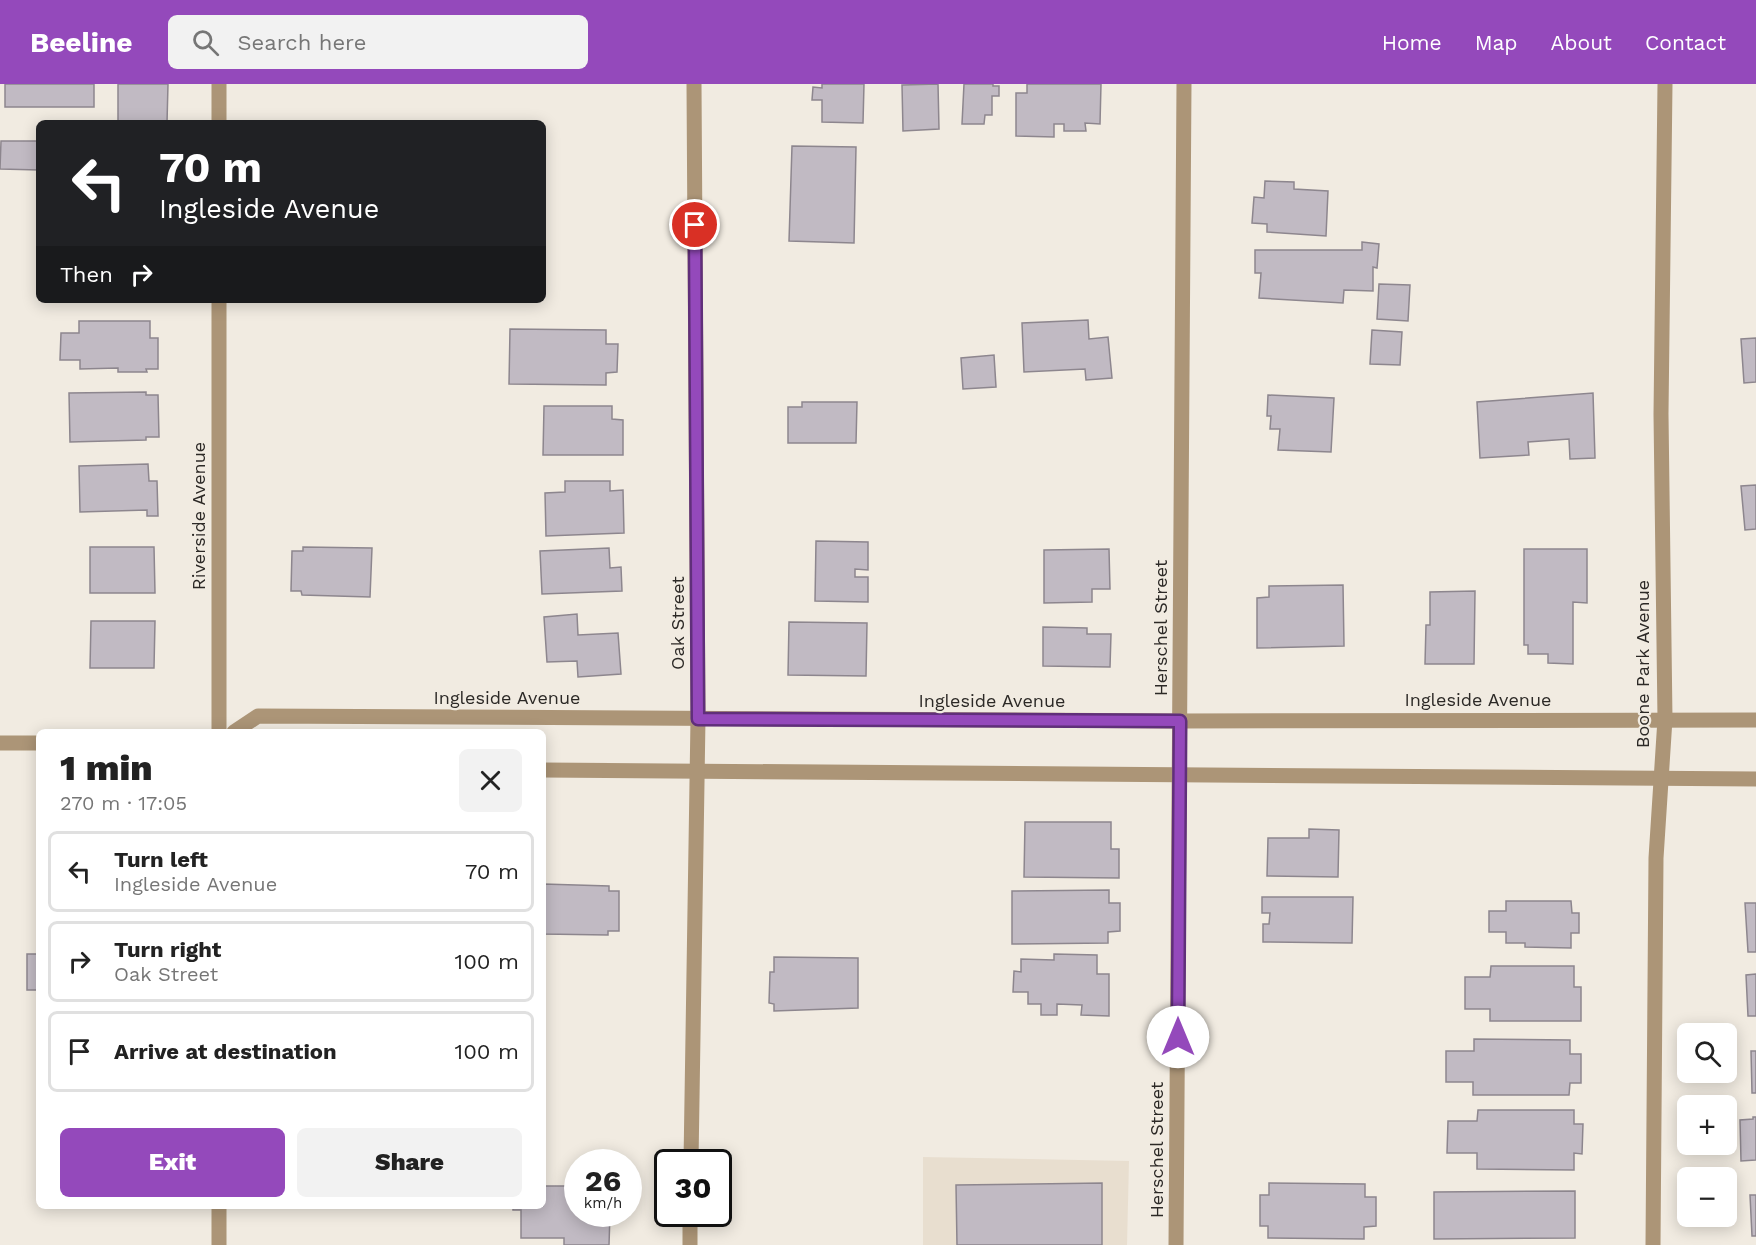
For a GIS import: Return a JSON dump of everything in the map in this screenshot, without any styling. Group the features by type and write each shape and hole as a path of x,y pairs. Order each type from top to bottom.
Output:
{"street":[{"path":"219,84 219,120"},
{"name":"Oak Street","path":"691,1149 698,719 694,84"},
{"name":"Herschel Street","path":"1176,1245 1184,84"},
{"name":"Boone Park Avenue","path":"1653,1245 1656,858 1665,719 1661,414 1665,84"},
{"name":"Riverside Avenue","path":"219,303 219,729"},
{"name":"Ingleside Avenue","path":"238,729 258,716 1180,721 1756,720"},
{"path":"0,743 36,743"},
{"path":"546,770 1756,779"},
{"path":"219,1209 219,1245"},
{"path":"690,1227 690,1245"}],"shaded area":[{"path":"923,1157 1129,1161 1127,1245 923,1245"}],"building":[{"path":"5,84 94,84 94,107 5,107"},
{"path":"118,84 168,84 167,120 118,120"},
{"path":"822,84 864,84 863,123 822,122 822,100 812,100 813,87 822,88"},
{"path":"938,84 939,129 903,131 902,85"},
{"path":"964,84 999,86 999,96 992,96 992,115 985,115 984,124 962,124"},
{"path":"1027,84 1101,84 1100,124 1085,123 1086,131 1064,131 1064,124 1054,124 1054,137 1016,136 1016,93 1027,93"},
{"path":"1,141 36,141 36,170 0,169"},
{"path":"792,146 856,147 854,243 789,241"},
{"path":"1265,181 1294,182 1294,189 1328,191 1326,236 1267,232 1267,224 1252,223 1254,197 1264,198"},
{"path":"1362,242 1379,244 1377,268 1373,267 1373,291 1344,290 1343,303 1259,298 1261,273 1255,273 1255,250 1362,250"},
{"path":"1379,284 1410,285 1408,321 1377,319"},
{"path":"1088,320 1089,339 1108,337 1112,378 1086,380 1085,369 1024,372 1022,323"},
{"path":"79,321 150,321 150,338 158,338 158,369 146,369 147,372 118,372 118,368 80,369 80,360 60,360 61,333 79,333"},
{"path":"510,329 606,330 606,344 618,344 617,372 606,373 606,385 509,384"},
{"path":"1372,330 1402,332 1400,365 1370,364"},
{"path":"1756,338 1756,382 1744,383 1741,339"},
{"path":"994,355 996,387 963,389 961,358"},
{"path":"146,392 146,395 158,395 159,437 146,437 146,440 70,442 69,393"},
{"path":"1593,393 1595,458 1570,459 1569,439 1528,442 1529,455 1480,458 1477,402"},
{"path":"1268,395 1334,398 1331,452 1278,450 1280,429 1270,429 1271,416 1267,416"},
{"path":"802,402 857,402 856,443 788,443 788,407 802,407"},
{"path":"544,406 612,406 612,419 623,420 623,455 543,455"},
{"path":"148,464 149,481 157,481 158,516 147,516 147,510 80,512 79,466"},
{"path":"565,481 610,481 610,491 623,490 624,533 546,536 545,493 565,492"},
{"path":"1756,485 1756,529 1745,530 1741,486"},
{"path":"816,541 868,542 868,570 855,569 855,577 868,577 868,602 815,601"},
{"path":"90,547 154,547 155,593 90,593"},
{"path":"303,547 372,548 370,597 302,595 301,591 291,591 292,551 303,551"},
{"path":"609,548 610,568 621,567 622,591 542,594 540,551"},
{"path":"1109,549 1110,589 1092,589 1092,602 1044,603 1044,550"},
{"path":"1524,549 1587,549 1587,603 1573,602 1573,664 1548,663 1548,654 1528,654 1528,645 1524,645"},
{"path":"1343,585 1344,646 1257,648 1257,598 1269,597 1269,586"},
{"path":"1475,591 1474,664 1425,664 1426,625 1430,625 1430,592"},
{"path":"577,614 578,635 618,633 621,674 578,677 577,661 547,662 544,617"},
{"path":"91,621 155,621 154,668 90,668"},
{"path":"789,622 867,623 866,676 788,675"},
{"path":"1043,627 1087,628 1087,634 1111,634 1110,667 1043,666"},
{"path":"1025,822 1111,822 1111,849 1119,849 1119,878 1024,877"},
{"path":"1309,829 1339,830 1338,877 1267,876 1268,838 1309,838"},
{"path":"546,884 609,886 609,891 619,891 619,931 608,931 608,935 546,934"},
{"path":"1109,890 1109,903 1120,903 1120,931 1108,932 1108,943 1012,944 1012,891"},
{"path":"1262,897 1353,897 1352,943 1263,942 1263,924 1269,924 1270,913 1262,913"},
{"path":"1506,901 1571,901 1572,913 1579,913 1579,933 1571,933 1571,948 1525,947 1525,943 1506,943 1506,932 1489,932 1489,911 1506,911"},
{"path":"1745,903 1756,903 1756,952 1748,952"},
{"path":"27,954 36,954 36,990 27,990"},
{"path":"1054,954 1097,955 1097,974 1109,974 1109,1016 1081,1015 1082,1005 1057,1004 1057,1015 1041,1015 1041,1004 1028,1004 1028,992 1013,992 1014,971 1021,972 1021,959 1054,960"},
{"path":"774,957 858,958 858,1008 774,1011 774,1004 769,1003 770,972 774,972"},
{"path":"1491,966 1574,966 1574,987 1581,987 1581,1021 1490,1021 1490,1009 1465,1009 1465,977 1490,977"},
{"path":"1756,974 1756,1016 1748,1016 1746,975"},
{"path":"1474,1039 1570,1040 1570,1054 1581,1054 1581,1083 1570,1083 1569,1095 1473,1095 1473,1082 1446,1082 1446,1051 1474,1051"},
{"path":"1751,1051 1756,1051 1756,1093 1752,1093"},
{"path":"1478,1110 1574,1110 1574,1124 1583,1124 1582,1154 1574,1153 1574,1170 1477,1169 1477,1153 1447,1153 1448,1121 1477,1121"},
{"path":"1756,1117 1756,1160 1741,1161 1740,1120 1753,1119"},
{"path":"1102,1183 1102,1245 957,1245 956,1185"},
{"path":"1269,1183 1365,1184 1365,1197 1376,1197 1376,1226 1364,1227 1364,1239 1268,1238 1268,1226 1260,1226 1260,1195 1269,1195"},
{"path":"546,1186 564,1186 564,1227 610,1227 609,1245 564,1245 564,1238 521,1238 521,1210 513,1209 546,1209"},
{"path":"1575,1191 1575,1238 1434,1239 1434,1192"},
{"path":"1750,1195 1756,1195 1756,1236 1752,1236"}],"route":[{"path":"695,225 698,719 1180,721 1178,1037"}]}
